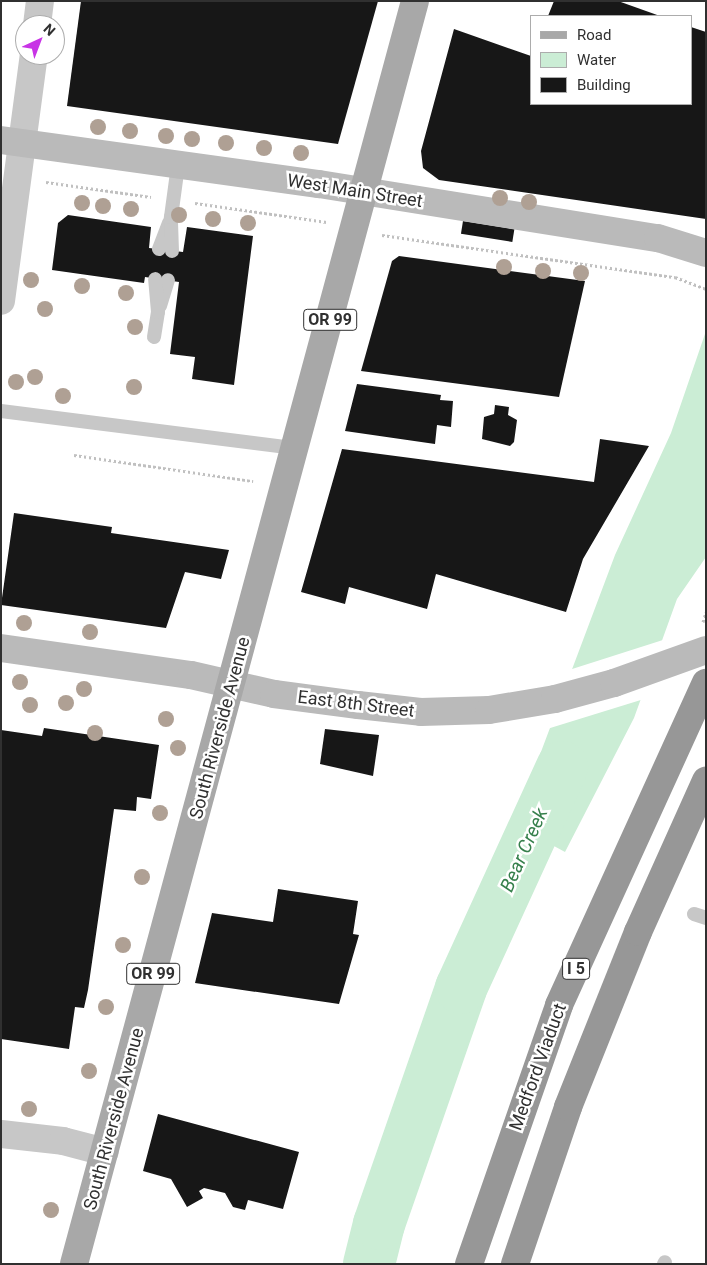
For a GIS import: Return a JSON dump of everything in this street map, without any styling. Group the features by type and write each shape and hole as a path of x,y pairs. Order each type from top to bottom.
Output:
{"highway":[{"name":"Medford Viaduct","path":"469,1264 559,1005 706,683"},
{"name":"I 5","path":"514,1264 572,1098 638,932 706,780"}],"main road":[{"name":"OR 99","path":"365,192 415,1"},
{"name":"West Main Street","path":"12,142 365,192 658,238 706,253"},
{"name":"South Riverside Avenue","path":"74,1264 233,684 293,448 365,192"},
{"name":"East 8th Street","path":"1,648 376,707 430,712 489,710 555,699 614,683 706,650"}],"street":[{"path":"38,15 40,1"},
{"path":"1,301 12,142 31,65"},
{"path":"1,1134 63,1141 104,1152"}],"lane":[{"path":"166,250 178,165"},
{"path":"154,337 162,279"},
{"path":"1,411 293,448"}],"path":[{"path":"394,238 675,278 704,288"},
{"path":"74,454 253,481"}],"water":[{"path":"706,331 706,557 677,599 634,718 565,852 519,827 524,797 615,555 671,433"}],"pier":[{"path":"666,639 644,699 547,729 569,670"}],"building":[{"path":"81,1 378,1 338,144 67,106"},
{"path":"554,1 618,1 657,15 548,15"},
{"path":"692,27 706,32 706,219 439,180 423,168 421,151 454,29 530,56 530,105 692,105"},
{"path":"68,215 151,227 149,248 183,252 187,227 253,236 234,385 192,379 195,357 170,354 179,282 145,277 144,283 52,270 58,223"},
{"path":"463,221 514,229 512,242 461,234"},
{"path":"399,256 585,281 559,397 361,371 392,261"},
{"path":"357,384 441,395 440,400 453,401 451,427 437,425 435,444 345,431"},
{"path":"495,405 509,407 508,415 517,420 514,442 510,446 482,439 484,417 494,414"},
{"path":"600,439 649,446 583,559 566,612 436,574 427,609 349,587 345,604 301,592 342,449 594,482"},
{"path":"14,513 112,527 111,533 229,550 221,579 185,572 166,628 1,605"},
{"path":"44,728 159,745 151,799 137,797 136,811 114,809 88,990 84,1008 75,1007 69,1049 1,1039 1,730 42,736"},
{"path":"325,729 379,735 373,776 320,764"},
{"path":"278,889 358,901 353,934 359,935 339,1004 195,983 212,913 273,922"},
{"path":"158,1114 299,1152 283,1209 248,1200 245,1210 233,1207 225,1193 204,1188 199,1191 203,1198 187,1207 171,1179 143,1171"}],"waterway":[{"name":"Bear Creek","path":"369,1264 379,1224 461,988 562,767"}]}
